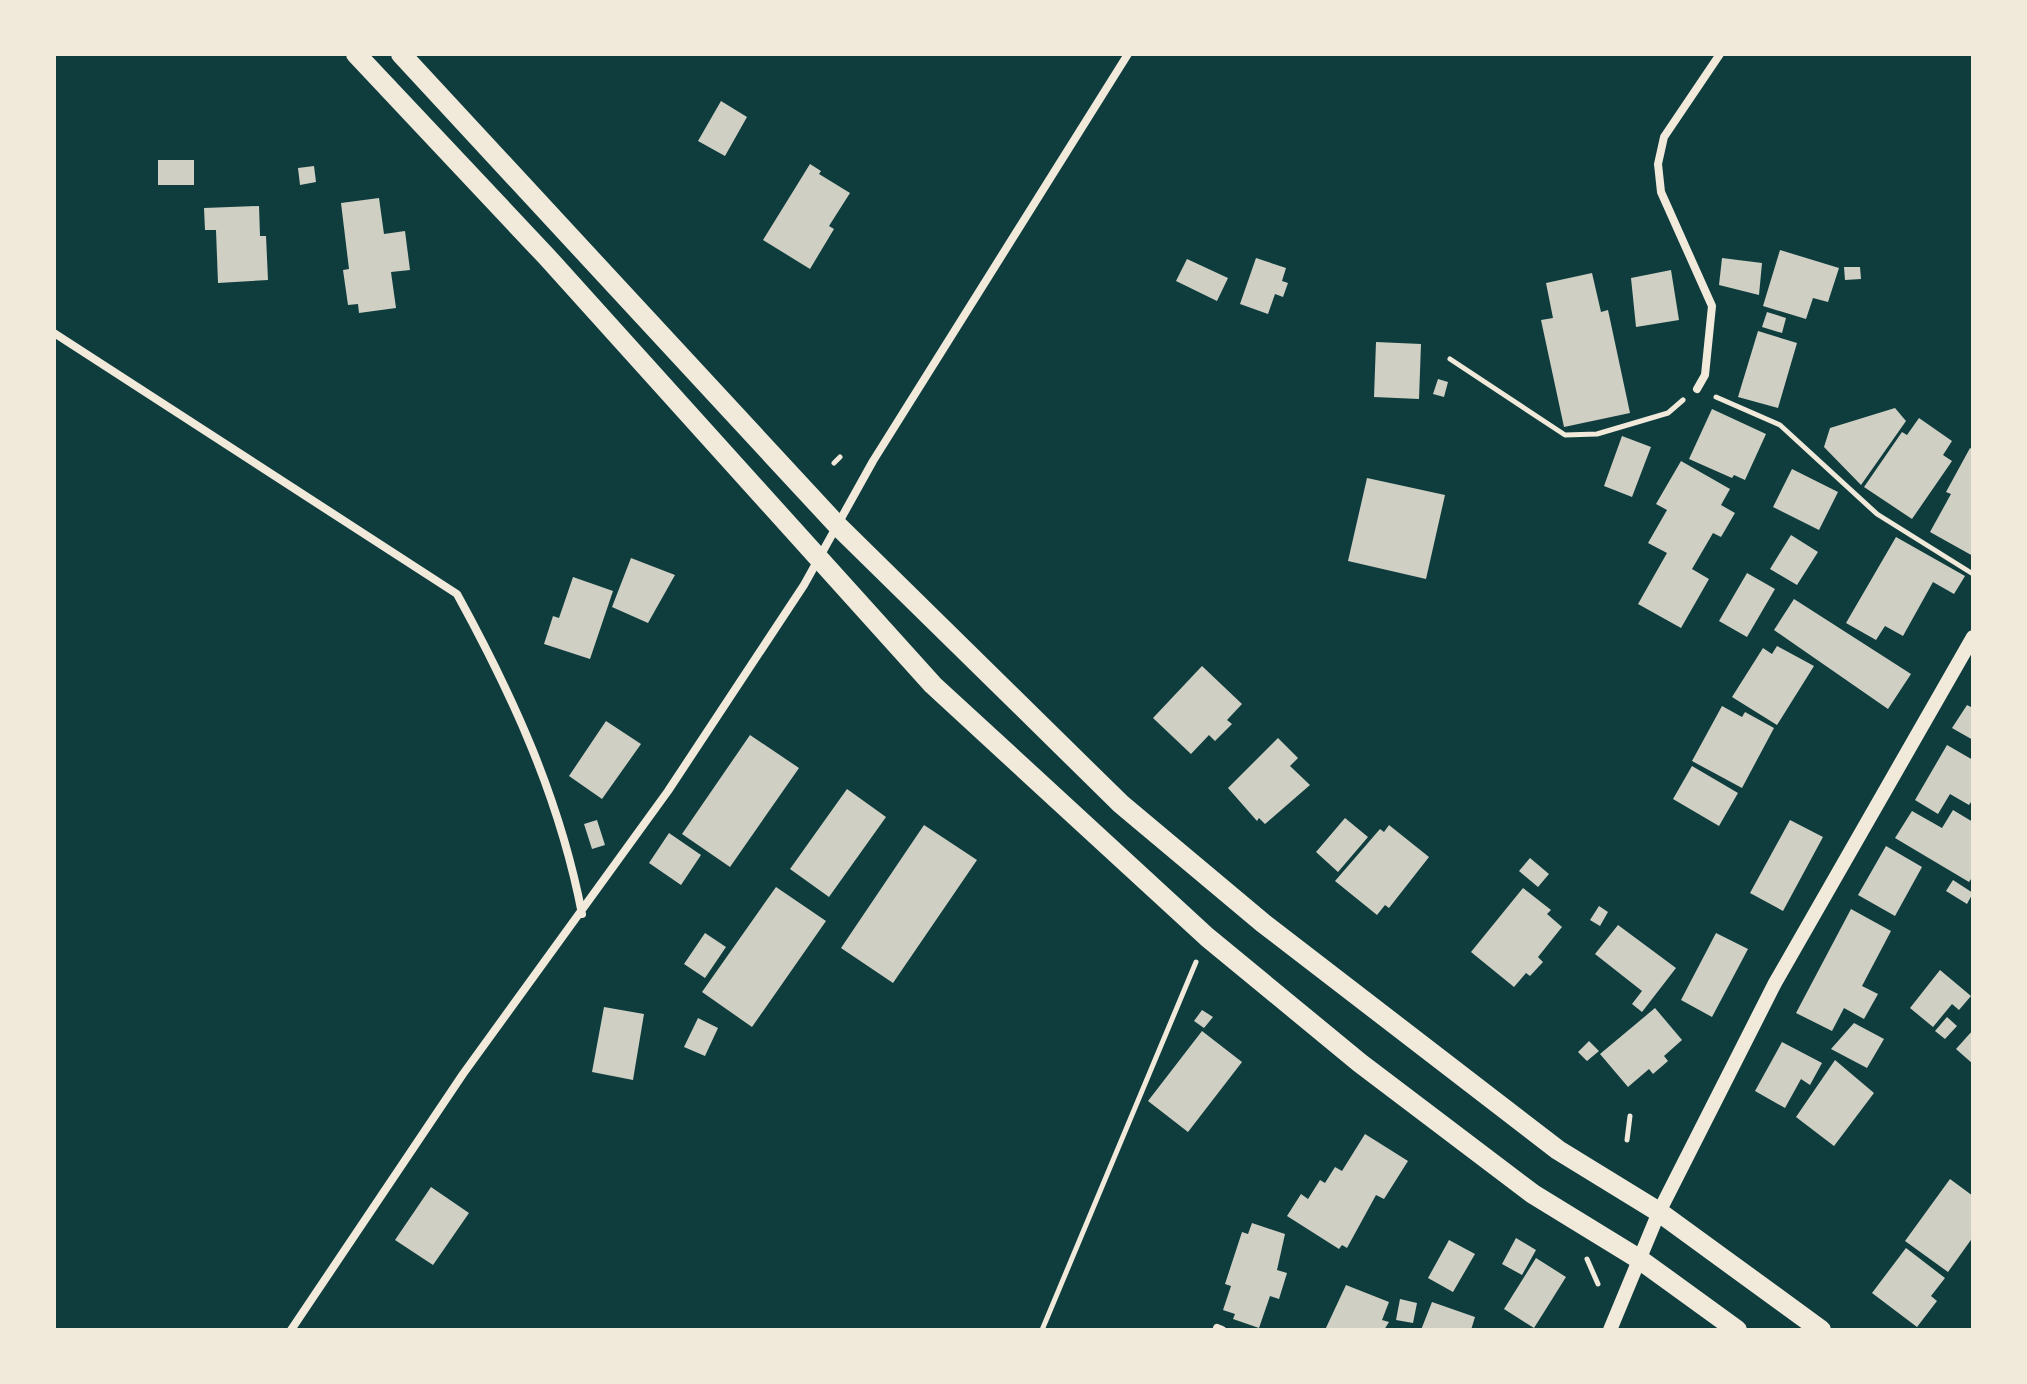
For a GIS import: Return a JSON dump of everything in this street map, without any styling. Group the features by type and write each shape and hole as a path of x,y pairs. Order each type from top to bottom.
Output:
{"main road":[{"path":"356,54 821,558 933,685 1207,937 1360,1063 1521,1185 1639,1259 1737,1330"},
{"path":"401,54 838,526 1121,804 1263,923 1558,1150 1659,1212 1821,1330"}],"street":[{"path":"291,1330 463,1074 582,914 668,791 821,558 905,409 1128,54"},
{"path":"1697,389 1705,375 1712,306 1661,192 1658,164 1664,137 1720,54"},
{"path":"54,333 457,594 494,660 551,793 571,858 582,914"},
{"path":"1610,1330 1659,1212 1775,983 1973,637"}],"path":[{"path":"1450,359 1565,435 1597,434 1668,413 1697,389 1780,425 1877,514 1973,574"},
{"path":"834,463 840,457"},
{"path":"1042,1330 1207,937"},
{"path":"1627,1140 1630,1116"},
{"path":"1584,1251 1598,1284"}],"building":[{"path":"721,101 747,117 725,156 698,141"},
{"path":"158,160 194,160 194,185 158,185"},
{"path":"810,164 821,171 819,174 850,193 829,226 834,229 810,269 763,240"},
{"path":"314,166 316,182 300,185 298,168"},
{"path":"379,198 384,234 405,231 410,270 391,272 396,308 359,313 358,304 348,305 343,270 349,269 341,203"},
{"path":"259,206 260,236 266,236 268,280 218,283 216,230 205,230 204,208"},
{"path":"1780,250 1839,268 1828,302 1813,298 1806,319 1763,306"},
{"path":"1256,258 1286,268 1282,281 1288,283 1283,297 1275,294 1268,314 1240,304"},
{"path":"1722,258 1762,263 1759,295 1719,285"},
{"path":"1187,259 1228,278 1217,301 1176,281"},
{"path":"1844,267 1860,267 1861,279 1845,280"},
{"path":"1671,270 1679,320 1636,327 1631,278"},
{"path":"1592,273 1601,312 1608,310 1630,413 1564,427 1541,320 1553,318 1546,283"},
{"path":"1767,312 1786,318 1782,333 1762,327"},
{"path":"1758,331 1797,343 1778,408 1738,397"},
{"path":"1376,342 1421,344 1419,399 1374,397"},
{"path":"1438,379 1448,382 1444,397 1433,394"},
{"path":"1895,408 1906,421 1861,485 1824,447 1830,428"},
{"path":"1712,409 1766,434 1745,480 1734,475 1732,478 1689,459"},
{"path":"1919,418 1952,441 1943,455 1952,461 1912,519 1864,487 1902,432 1907,435"},
{"path":"1622,436 1651,447 1632,497 1604,486"},
{"path":"1970,448 1973,450 1973,556 1930,532 1951,494 1946,492"},
{"path":"1681,461 1730,489 1721,505 1735,513 1721,537 1713,533 1692,569 1709,579 1681,628 1638,604 1667,553 1648,543 1667,510 1656,504"},
{"path":"1792,469 1838,492 1819,530 1773,507"},
{"path":"1367,478 1445,495 1426,579 1348,561"},
{"path":"1791,535 1818,552 1797,585 1770,569"},
{"path":"1896,537 1965,576 1954,594 1933,582 1903,636 1885,626 1876,640 1846,623"},
{"path":"631,558 675,575 648,623 612,607"},
{"path":"1747,573 1775,589 1747,637 1719,621"},
{"path":"573,577 613,591 590,659 544,644 553,616 559,618"},
{"path":"1794,599 1911,674 1888,709 1774,630"},
{"path":"1777,646 1814,666 1777,725 1732,697 1763,648 1772,654"},
{"path":"1202,666 1242,704 1227,720 1232,724 1215,741 1209,735 1191,754 1153,718"},
{"path":"1967,705 1973,708 1973,740 1952,728"},
{"path":"1722,706 1742,717 1745,712 1774,728 1742,788 1692,761"},
{"path":"606,721 641,744 602,799 569,776"},
{"path":"750,735 799,768 730,867 682,834"},
{"path":"1278,738 1298,758 1290,766 1310,785 1265,824 1259,818 1257,821 1228,788"},
{"path":"1947,745 1973,760 1973,799 1969,805 1950,794 1938,814 1915,800"},
{"path":"1692,766 1738,793 1719,826 1673,799"},
{"path":"847,789 886,817 829,897 790,869"},
{"path":"1953,810 1973,822 1973,876 1969,882 1895,838 1912,811 1942,828"},
{"path":"1345,818 1368,837 1338,872 1316,852"},
{"path":"597,820 605,845 592,849 584,824"},
{"path":"1790,820 1823,837 1783,911 1750,893"},
{"path":"924,825 977,860 893,983 841,948"},
{"path":"1389,825 1429,857 1389,908 1385,905 1377,915 1335,881 1380,829 1384,832"},
{"path":"669,833 701,855 681,885 649,863"},
{"path":"1886,846 1922,867 1895,916 1858,895"},
{"path":"1530,858 1549,874 1538,887 1519,871"},
{"path":"1953,880 1973,893 1967,904 1946,891"},
{"path":"776,887 826,921 752,1027 702,992"},
{"path":"1523,888 1551,910 1547,914 1562,927 1538,957 1543,962 1530,976 1526,973 1514,987 1471,952"},
{"path":"1599,906 1608,912 1600,926 1590,920"},
{"path":"1851,909 1891,931 1862,986 1878,994 1864,1019 1844,1008 1832,1031 1796,1013"},
{"path":"1618,925 1676,968 1642,1012 1632,1004 1642,991 1595,954"},
{"path":"705,933 726,947 705,978 684,964"},
{"path":"1716,933 1748,949 1712,1017 1681,1000"},
{"path":"1940,970 1971,996 1959,1010 1952,1004 1933,1027 1910,1008"},
{"path":"604,1007 644,1014 633,1080 592,1072"},
{"path":"1655,1008 1682,1040 1664,1056 1668,1061 1653,1074 1649,1069 1628,1087 1600,1054"},
{"path":"1202,1010 1213,1017 1204,1028 1194,1021"},
{"path":"1947,1017 1957,1026 1945,1039 1935,1031"},
{"path":"698,1018 718,1028 705,1056 684,1047"},
{"path":"1854,1023 1884,1039 1867,1068 1831,1049"},
{"path":"1973,1030 1973,1064 1956,1049"},
{"path":"1202,1031 1242,1062 1188,1132 1148,1101"},
{"path":"1589,1041 1599,1051 1587,1061 1578,1052"},
{"path":"1782,1042 1822,1063 1810,1085 1801,1079 1785,1108 1755,1091"},
{"path":"1835,1060 1874,1093 1834,1146 1796,1117"},
{"path":"1365,1134 1408,1161 1384,1199 1376,1195 1347,1248 1342,1245 1339,1249 1287,1216 1301,1194 1308,1199 1320,1180 1325,1183 1335,1167 1342,1171"},
{"path":"1950,1179 1973,1196 1973,1237 1948,1272 1905,1241"},
{"path":"431,1187 469,1213 433,1265 395,1240"},
{"path":"1252,1223 1285,1234 1277,1270 1287,1273 1279,1299 1270,1296 1259,1328 1233,1319 1235,1314 1223,1310 1231,1286 1225,1284 1242,1232 1248,1234"},
{"path":"1516,1238 1536,1250 1522,1275 1502,1264"},
{"path":"1449,1240 1475,1254 1453,1292 1428,1278"},
{"path":"1906,1248 1945,1278 1931,1296 1937,1301 1917,1327 1872,1293"},
{"path":"1536,1258 1566,1277 1534,1328 1504,1309"},
{"path":"1346,1285 1389,1302 1382,1320 1389,1322 1384,1330 1325,1330"},
{"path":"1400,1299 1417,1303 1413,1323 1396,1320"},
{"path":"1432,1302 1475,1317 1471,1330 1421,1330"}]}
